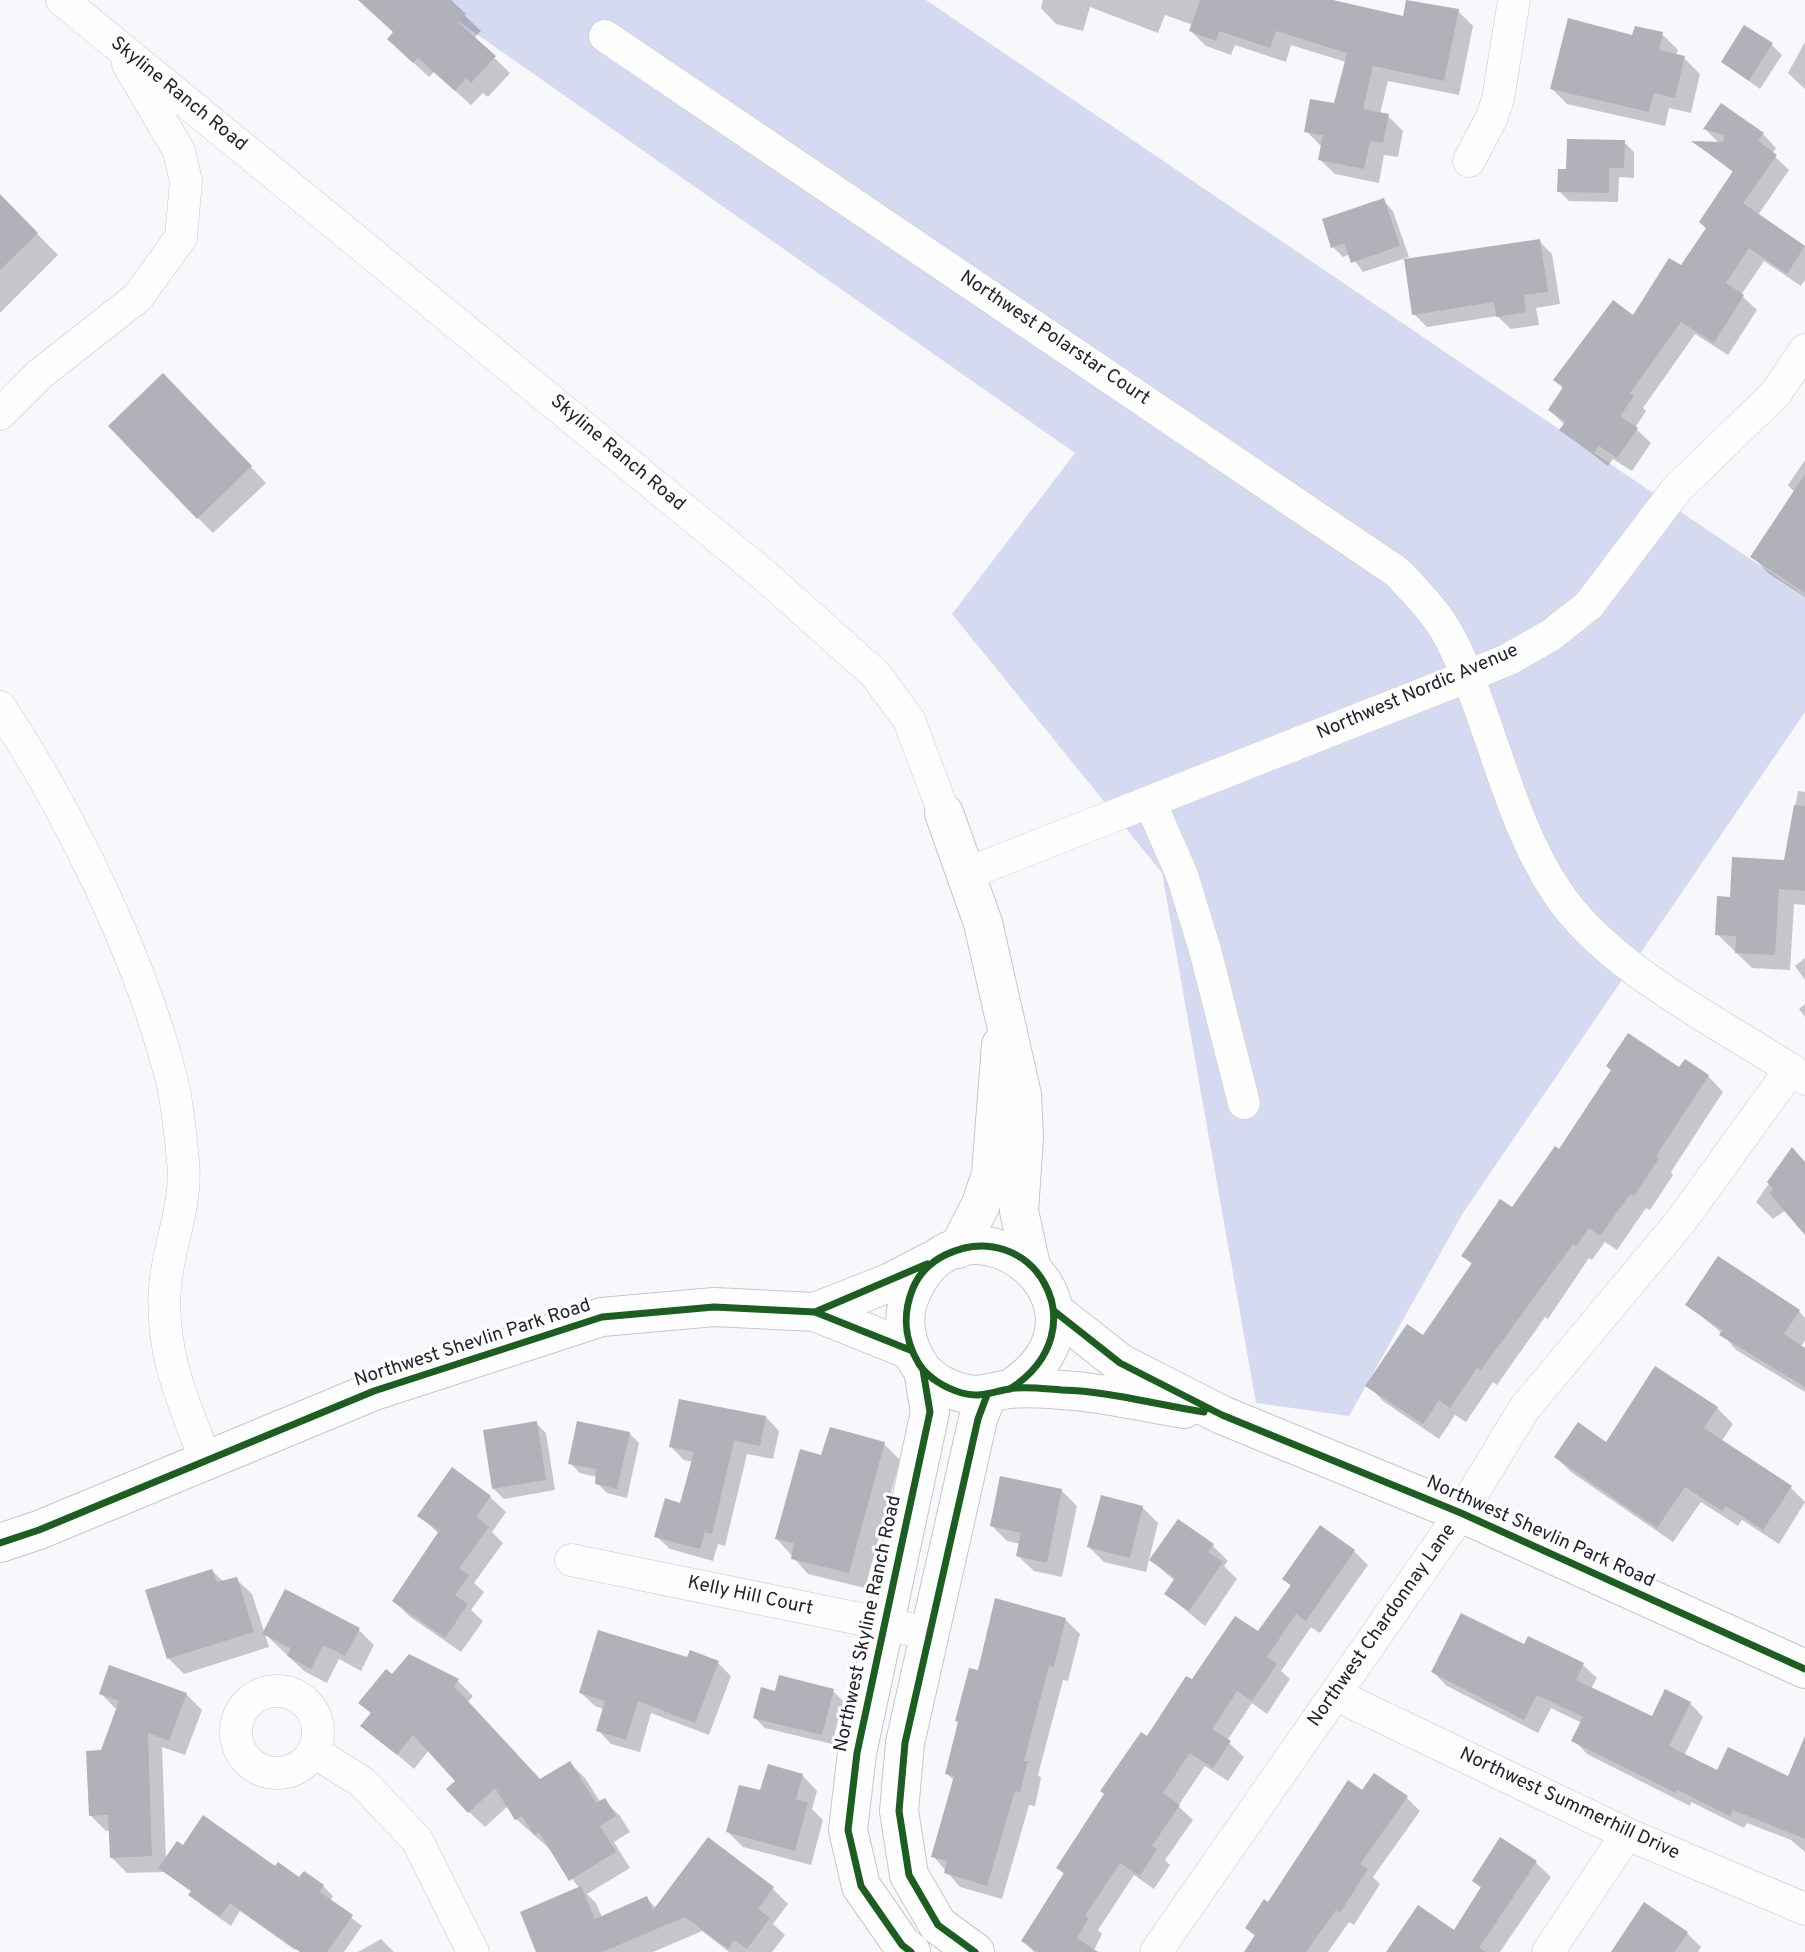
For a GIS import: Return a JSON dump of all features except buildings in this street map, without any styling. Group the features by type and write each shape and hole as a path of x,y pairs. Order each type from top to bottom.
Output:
{"street":[{"name":"Skyline Ranch Road","path":"62,0 764,575 875,674 909,720 983,923 1022,1095 1024,1137 1019,1211 1031,1266"},
{"path":"1469,161 1492,117 1498,99 1514,0"},
{"name":"Northwest Polarstar Court","path":"605,36 1397,572 1426,603 1450,638 1534,852 1557,892 1584,926 1640,973 1798,1074"},
{"path":"0,414 40,373 138,297 181,237 186,181 179,152 117,45"},
{"name":"Northwest Nordic Avenue","path":"966,874 1466,677 1508,659 1551,635 1589,605 1676,490 1776,393 1805,350"},
{"path":"0,708 41,770 113,918 142,990 171,1078 184,1165 178,1224 165,1286 166,1347 206,1461"},
{"path":"1150,802 1182,875 1202,938 1244,1103"},
{"name":"Skyline Ranch Road","path":"946,1254 981,1204 991,1174 995,1098 1004,1025"},
{"name":"Northwest Chardonnay Lane","path":"1156,1952 1461,1513 1524,1409 1681,1221 1798,1074"},
{"path":"984,1245 1009,1251 1031,1266 1046,1286 1054,1311 1053,1335 1045,1357 1030,1376 998,1392 963,1394 952,1389 917,1360 905,1327 907,1303 917,1279 946,1254 984,1245"},
{"name":"Northwest Shevlin Park Road","path":"815,1312 891,1282 946,1254"},
{"name":"Northwest Shevlin Park Road","path":"0,1543 39,1530 374,1391 602,1317 714,1307 815,1312 917,1360"},
{"name":"Northwest Shevlin Park Road","path":"1054,1311 1120,1363 1222,1415 1461,1513 1805,1669"},
{"name":"Northwest Skyline Ranch Road","path":"911,1952 902,1945 861,1886 848,1830 857,1753 930,1412 917,1360"},
{"name":"Northwest Shevlin Park Road","path":"998,1392 1066,1390 1222,1415"},
{"path":"975,1952 938,1925 909,1875 899,1811 905,1743 978,1419 998,1392"},
{"name":"Kelly Hill Court","path":"571,1560 929,1633"},
{"name":"Northwest Summerhill Drive","path":"1336,1695 1627,1834 1805,1909"},
{"path":"314,1752 362,1782 417,1840 473,1952"},
{"path":"1548,1952 1627,1834"}],"shaded area":[{"path":"428,0 926,0 1805,596 1805,712 1463,1213 1349,1416 1256,1403 1162,873 952,614 1075,453"}],"cycle path":[{"path":"1010,1389 1037,1364 1051,1337 1053,1309 1045,1284 1028,1263 1005,1250 976,1246 945,1255 930,1265 919,1278 909,1298 906,1317 914,1355 927,1374 937,1382 968,1394 980,1395 1009,1389 1015,1388 1080,1391 1204,1412"},
{"path":"815,1312 927,1264"},
{"path":"0,1543 39,1530 374,1391 602,1317 714,1307 815,1312 910,1350"},
{"path":"1054,1311 1120,1363 1222,1415 1461,1513 1805,1669"},
{"path":"911,1952 902,1945 861,1886 848,1830 857,1753 930,1412 923,1370"},
{"path":"975,1952 938,1925 909,1875 899,1811 905,1743 978,1419 987,1395"}]}
